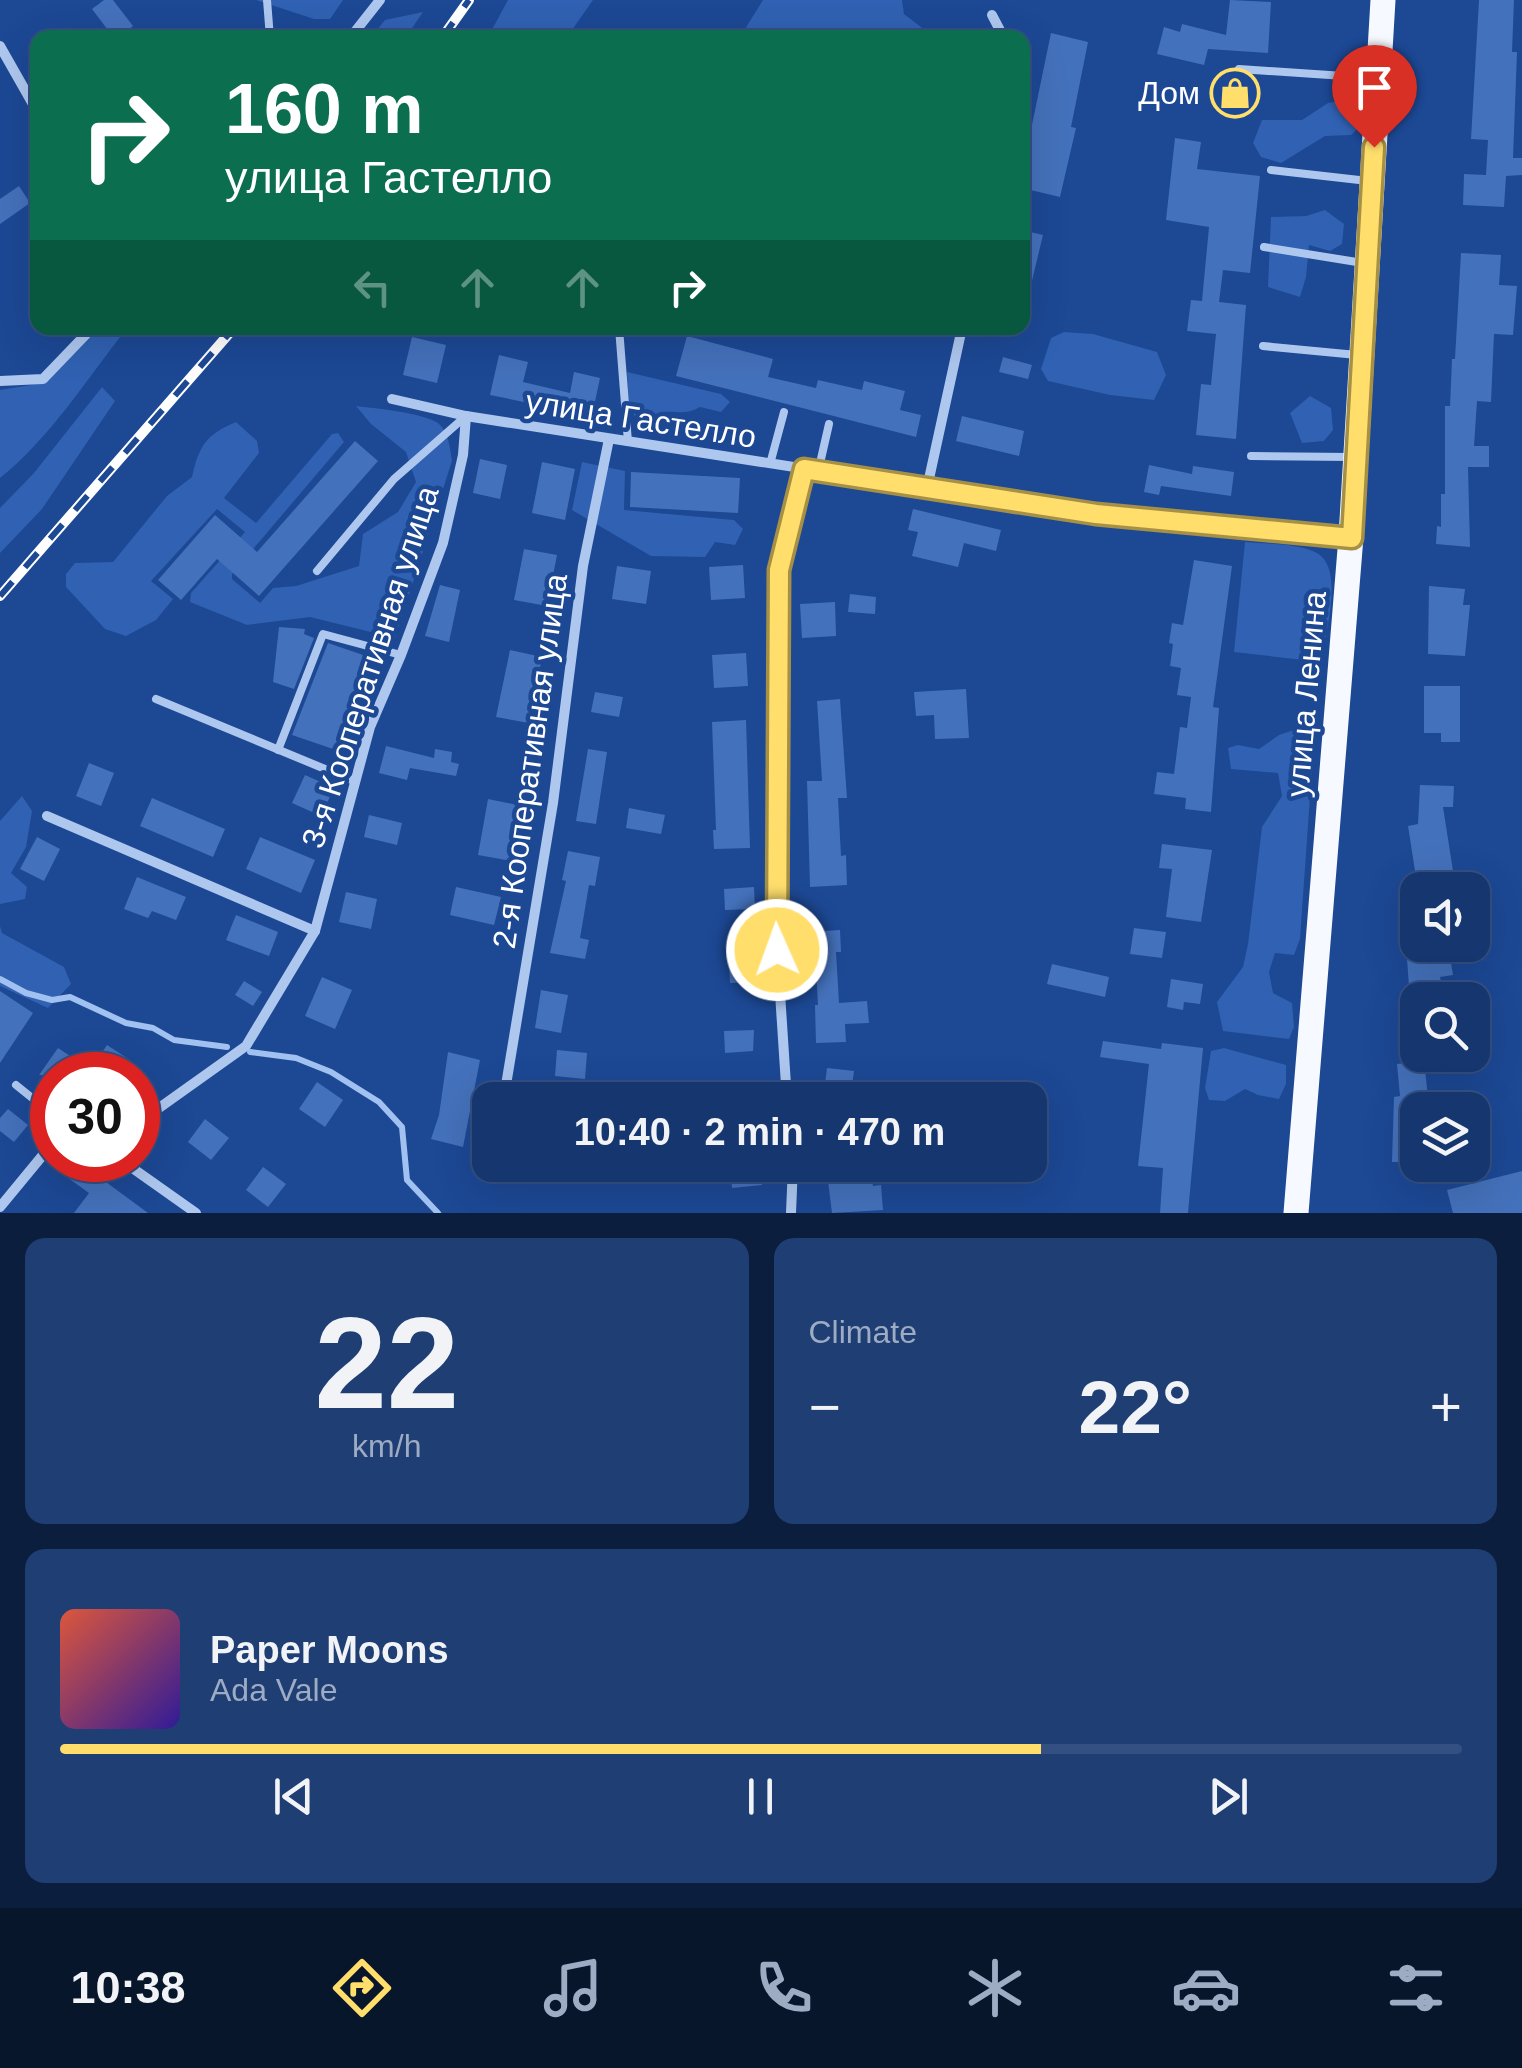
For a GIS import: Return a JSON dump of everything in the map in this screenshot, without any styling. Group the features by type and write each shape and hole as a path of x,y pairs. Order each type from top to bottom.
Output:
{"main road":[{"name":"улица Ленина","path":"1296,1213 1352,538 1383,0"}],"street":[{"path":"356,30 380,0"},
{"path":"992,15 1000,30"},
{"path":"0,46 30,99"},
{"path":"0,381 43,379 85,335"},
{"path":"927,488 960,335"},
{"name":"улица Гастелло","path":"392,400 466,416 1096,514 1352,538"},
{"name":"3-я Кооперативная улица","path":"160,1108 246,1046 315,931 370,727 442,542 463,454 466,416"},
{"name":"2-я Кооперативная улица","path":"507,1082 554,804 583,566 609,438"},
{"path":"787,1082 775,917 779,570 804,469"},
{"path":"48,816 315,931"},
{"path":"0,1206 30,1170"},
{"path":"152,1182 196,1213"},
{"path":"791,1213 792,1182"}],"lane":[{"path":"267,0 269,30"},
{"path":"1239,69 1378,78"},
{"path":"1272,170 1372,181"},
{"path":"1264,247 1367,264"},
{"path":"620,335 628,442"},
{"path":"1264,346 1362,356"},
{"path":"770,464 784,412"},
{"path":"317,571 394,479 466,416"},
{"path":"818,472 828,424"},
{"path":"1251,456 1355,457"},
{"path":"278,750 323,634 401,655"},
{"path":"156,700 354,781"},
{"path":"16,1085 30,1096"}],"shaded area":[{"path":"256,0 343,0 330,19 314,19"},
{"path":"508,0 593,0 572,30 492,30"},
{"path":"763,0 902,0 904,14 925,30 744,30"},
{"path":"423,12 411,30 377,30 385,20"},
{"path":"1348,99 1363,106 1363,124 1351,135 1325,136 1281,163 1261,157 1253,143 1262,120 1302,120 1328,103"},
{"path":"1325,210 1344,224 1342,244 1330,251 1309,245 1300,297 1268,287 1271,217 1306,216"},
{"path":"1064,332 1093,334 1157,352 1166,375 1154,400 1048,381 1041,369 1051,338"},
{"path":"90,335 122,335 52,426 0,478 0,390 43,383"},
{"path":"627,372 721,394 730,402 721,412 700,407 636,418 629,407"},
{"path":"102,387 115,401 42,509 0,553 0,508 34,473"},
{"path":"1310,396 1331,408 1333,430 1324,441 1302,443 1290,413"},
{"path":"356,406 431,419 445,431 451,451 452,461 395,638 310,617 247,625 190,602 191,593 245,532 217,509 151,581 173,599 156,620 126,636 105,629 66,587 66,574 75,563 113,562 167,496 192,477 206,442 236,422 257,441 259,453 224,498 256,523 332,434 338,433 344,442 232,574 232,579 260,603 273,588 296,586 359,566 363,534 398,512 416,482 406,452 371,424"},
{"path":"582,462 625,471 624,510 734,520 743,529 735,545 715,542 705,557 651,556 572,510"},
{"path":"1245,542 1299,547 1324,560 1332,586 1321,662 1234,652"},
{"path":"1294,730 1314,740 1300,939 1294,955 1275,953 1269,972 1273,993 1292,1003 1294,1027 1289,1039 1223,1031 1217,1002 1243,967 1262,827 1282,796 1278,773 1231,769 1228,748 1238,745 1259,749"},
{"path":"22,796 32,811 26,847 11,873 27,887 25,899 0,904 0,821"},
{"path":"0,926 2,933 64,967 71,984 48,1008 0,986"},
{"path":"1224,1048 1286,1065 1286,1084 1279,1099 1245,1089 1225,1101 1209,1100 1205,1088 1211,1051"}],"building":[{"path":"104,0 113,0 133,26 128,30 108,30 92,9"},
{"path":"1230,0 1271,2 1268,53 1208,49 1204,65 1157,54 1164,27 1180,32 1182,24 1226,35"},
{"path":"1479,0 1514,0 1512,52 1517,52 1513,158 1522,158 1522,175 1506,176 1504,207 1463,205 1464,174 1486,175 1488,140 1471,139"},
{"path":"1051,33 1088,42 1071,127 1076,128 1060,197 1030,190 1030,134"},
{"name":"Дом","path":"1214,81 1258,84 1256,104 1213,101"},
{"path":"1175,138 1201,142 1197,169 1260,176 1250,273 1223,270 1219,302 1246,305 1236,439 1196,435 1201,384 1211,385 1216,334 1187,331 1191,300 1202,301 1209,227 1166,220"},
{"path":"19,186 30,203 0,224 0,199"},
{"path":"1030,232 1043,235 1030,289"},
{"path":"1461,253 1501,255 1499,285 1517,286 1513,335 1494,334 1491,402 1477,401 1474,446 1489,446 1489,467 1468,467 1470,547 1436,544 1437,526 1441,527 1441,494 1445,494 1445,406 1450,406 1455,359"},
{"path":"687,336 773,359 768,377 816,388 818,380 862,390 864,381 905,391 900,410 921,415 916,437 676,376"},
{"path":"412,337 446,345 437,383 403,375"},
{"path":"499,355 528,362 523,382 570,393 574,372 600,378 592,416 490,395"},
{"path":"1003,357 1032,365 1028,379 999,372"},
{"path":"962,416 1024,431 1019,456 956,441"},
{"path":"355,441 378,461 259,596 217,559 181,600 158,580 215,515 257,552"},
{"path":"480,459 507,465 500,499 473,493"},
{"path":"542,462 575,469 565,520 532,513"},
{"path":"1149,465 1192,474 1193,466 1234,472 1231,496 1161,486 1159,495 1144,492"},
{"path":"631,472 740,478 738,513 630,507"},
{"path":"913,509 1001,530 996,551 964,543 958,567 912,556 918,532 908,530"},
{"path":"524,549 557,555 547,606 514,600"},
{"path":"1194,560 1232,566 1213,707 1219,708 1211,812 1185,809 1186,798 1154,794 1157,772 1174,774 1180,727 1187,728 1191,697 1177,695 1181,668 1170,666 1173,644 1169,643 1172,623 1183,625"},
{"path":"743,565 745,598 711,600 709,567"},
{"path":"617,566 651,571 646,604 612,599"},
{"path":"440,585 460,590 449,642 425,636"},
{"path":"1429,586 1465,589 1463,605 1470,605 1465,656 1428,654"},
{"path":"850,594 876,597 875,614 848,612"},
{"path":"835,602 836,636 802,638 800,604"},
{"path":"279,627 305,629 304,634 314,638 294,689 273,682"},
{"path":"328,643 369,657 336,750 292,735"},
{"path":"510,650 542,657 529,723 496,717"},
{"path":"746,653 748,686 714,688 712,655"},
{"path":"1424,686 1460,686 1460,742 1441,742 1441,733 1424,733"},
{"path":"966,689 969,738 935,739 934,715 916,716 914,692"},
{"path":"595,692 623,697 619,717 591,712"},
{"path":"840,699 847,798 838,798 847,885 810,887 807,781 822,781 817,701"},
{"path":"746,720 750,848 714,849 712,722"},
{"path":"386,746 434,758 435,749 452,752 451,762 459,764 456,776 410,768 407,780 379,773"},
{"path":"588,749 607,752 596,824 576,821"},
{"path":"89,763 114,773 101,806 76,796"},
{"path":"305,775 334,788 321,816 292,803"},
{"path":"1420,785 1454,786 1453,807 1443,807 1453,872 1415,872 1408,826 1418,824"},
{"path":"152,798 225,829 213,857 140,826"},
{"path":"488,799 522,806 512,861 478,855"},
{"path":"629,808 665,815 661,834 626,828"},
{"path":"369,815 402,823 397,845 364,837"},
{"path":"37,837 60,849 44,881 20,869"},
{"path":"260,837 315,860 301,893 246,869"},
{"path":"1162,844 1212,850 1201,922 1166,917 1172,869 1159,868"},
{"path":"568,851 600,857 595,886 589,885 580,938 589,940 585,959 550,953 566,881 562,880"},
{"path":"137,877 186,897 176,920 152,911 148,918 124,909"},
{"path":"456,887 501,897 494,925 450,915"},
{"path":"754,887 755,909 725,910 724,889"},
{"path":"346,892 377,899 371,929 339,922"},
{"path":"236,915 278,932 269,956 226,940"},
{"path":"1134,928 1166,932 1162,958 1130,954"},
{"path":"840,930 841,952 836,952 839,1003 867,1001 869,1023 845,1024 846,1042 816,1043 815,953 811,954 809,932"},
{"path":"759,960 760,982 730,983 729,962"},
{"path":"1407,962 1451,962 1453,975 1440,977 1441,982 1409,982"},
{"path":"1052,964 1109,977 1105,997 1047,984"},
{"path":"322,977 352,990 335,1029 305,1016"},
{"path":"1171,979 1203,984 1200,1004 1184,1002 1183,1010 1167,1007"},
{"path":"244,981 262,992 253,1006 235,995"},
{"path":"541,990 568,995 561,1033 535,1028"},
{"path":"0,991 33,1013 0,1063"},
{"path":"754,1030 753,1051 725,1053 724,1031"},
{"path":"1103,1041 1161,1049 1162,1043 1203,1048 1188,1213 1160,1213 1163,1168 1138,1166 1149,1064 1100,1057"},
{"path":"557,1050 587,1053 585,1079 555,1076"},
{"path":"448,1052 480,1060 476,1082 472,1082 463,1147 431,1139 439,1115"},
{"path":"1397,1064 1400,1072 1425,1072 1427,1092 1400,1092 1400,1096"},
{"path":"827,1068 854,1071 852,1082 825,1082"},
{"path":"317,1082 343,1100 325,1127 299,1109"},
{"path":"1400,1096 1400,1162 1392,1162 1394,1097"},
{"path":"8,1109 28,1125 14,1142 0,1131 0,1118"},
{"path":"205,1119 229,1138 211,1160 188,1142"},
{"path":"263,1167 286,1184 268,1207 246,1190"},
{"path":"1522,1171 1522,1213 1453,1213 1447,1190"},
{"path":"74,1182 106,1182 148,1213 74,1213 89,1193"},
{"path":"731,1182 762,1182 762,1185 732,1188"},
{"path":"828,1182 881,1185 883,1210 832,1213"}],"waterway":[{"path":"0,979 26,993 52,1000 70,997 126,1023 153,1028 174,1040 227,1047"},
{"path":"250,1052 296,1058 331,1072 379,1102 402,1127 407,1180 438,1213"}],"railway":[{"path":"448,30 469,0"},
{"path":"0,596 228,335"}],"place":[{"name":"Дом","path":"1235,93"}],"route":[{"path":"777,950 779,570 804,469 1096,514 1352,538 1374,147"}]}
